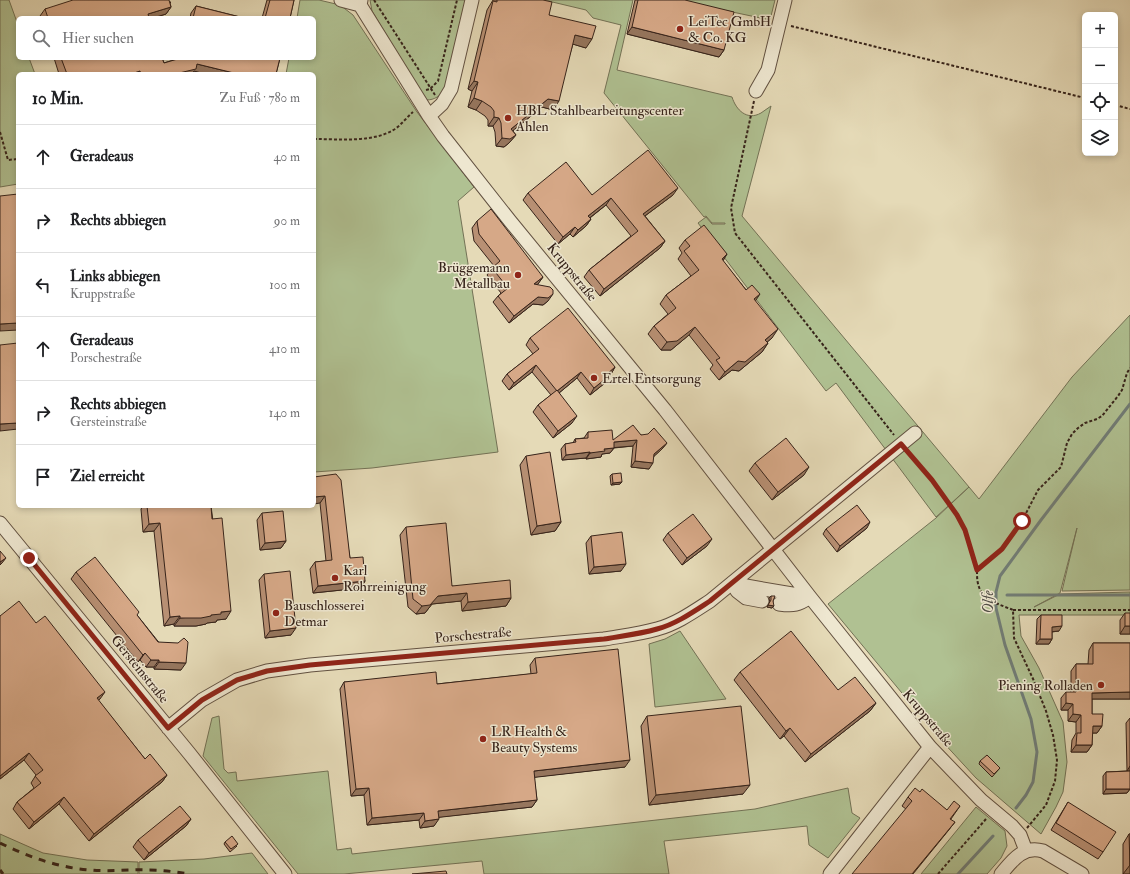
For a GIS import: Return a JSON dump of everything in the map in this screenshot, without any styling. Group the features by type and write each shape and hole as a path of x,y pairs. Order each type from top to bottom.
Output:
{"street":[{"name":"Kruppstraße","path":"341,0 361,2 429,116 510,222 665,410 773,550 930,747 981,800 1012,826 1020,836 1026,851"},
{"path":"429,116 442,104 451,89 472,0"},
{"path":"756,92 768,70 785,0"},
{"path":"773,550 915,433"},
{"name":"Gersteinstraße","path":"0,523 168,728 285,874"},
{"name":"Porschestraße","path":"168,728 202,700 237,680 267,671 310,665 604,639 658,629 688,616 710,601 773,550"},
{"path":"733,582 746,586 810,597"},
{"path":"733,582 737,591 746,598 762,601"},
{"path":"779,604 800,604 810,597"},
{"path":"830,874 930,747"},
{"path":"1001,874 1016,857 1026,851 1037,849 1082,874"}],"path":[{"path":"374,0 430,89 442,104"},
{"path":"316,139 371,139 384,135 396,128 418,99 438,81 457,0"},
{"path":"780,23 1082,97"},
{"path":"756,92 731,208 735,233 901,444 932,480 957,515 965,530 977,570 981,592 987,597 1013,610 1130,610"},
{"path":"1118,106 1130,109"},
{"path":"0,132 8,160 16,159"},
{"path":"977,570 1002,549 1022,521 1038,490 1061,467 1067,443 1072,434 1085,423 1102,416 1118,396 1122,390 1130,368"},
{"path":"1013,610 1014,638 1046,711 1053,735 1057,760 1054,781 1046,805 1020,836"},
{"path":"938,874 993,810"}],"green space":[{"path":"0,0 9,0 16,19 16,60 30,60 34,72 16,72 16,184 0,187"},
{"path":"300,0 319,0 340,5 353,15 417,112 474,187 458,201 498,452 372,468 316,472 316,72 286,72 289,60 316,60 316,16 297,16"},
{"path":"370,0 467,0 445,89 437,97 426,100 372,11"},
{"path":"544,0 633,0 617,70 732,97 739,110 751,116 761,113 771,106 742,216 969,487 936,517 836,383 826,391 698,223 706,217 712,224 725,223 712,223 706,216 704,217 604,93 621,25 593,18 586,10"},
{"path":"676,0 775,0 770,20"},
{"path":"1130,315 1130,590 1062,591 1077,528 1060,593 1034,607 1060,594 1130,592 1130,615 1019,615 1021,636 1039,668 1063,722 1067,762 1063,792 1041,834 976,778 941,740 828,604 936,518 969,487 979,499 1072,377"},
{"path":"680,631 726,699 655,707 649,644 665,639"},
{"path":"219,716 224,769 228,773 236,772 237,781 328,771 337,850 351,848 352,854 755,809 848,788 852,813 860,818 828,858 809,845 807,826 664,841 669,874 484,874 482,861 344,874 298,874 203,756 212,718"},
{"path":"976,807 1005,831 1007,846 1001,858 987,874 921,874"},
{"path":"0,834 43,853 87,860 138,862 138,874 0,874"},
{"path":"252,853 268,874 139,874 139,862 204,859"}],"building":[{"path":"73,0 169,0 171,7 148,14 148,16 47,16 45,9"},
{"path":"270,0 294,0 290,16 266,16"},
{"path":"497,0 543,0 552,2 549,15 596,26 592,39 575,35 559,101 548,99 511,129 516,135 510,139 502,138 501,123 499,118 494,117 494,111 491,107 474,98 478,82 474,81 493,1 497,2"},
{"name":"LeiTec GmbH & Co. KG","path":"638,0 685,0 734,12 724,50 632,27"},
{"path":"196,6 236,16 194,16"},
{"path":"62,60 163,60 164,63 174,60 280,60 276,72 230,72 197,64 196,69 183,72 66,72"},
{"path":"648,150 678,188 643,214 665,241 604,289 589,270 638,231 611,198 588,216 591,219 578,230 575,227 563,237 528,193 566,162 592,195"},
{"path":"16,194 16,323 0,324 0,196"},
{"path":"491,209 543,277 534,284 550,287 553,290 553,294 548,298 538,297 514,316 498,296 508,288 492,268 500,261 479,234 477,221"},
{"path":"704,225 727,254 722,259 746,290 752,285 760,294 754,299 778,329 765,340 768,343 745,362 738,361 725,372 716,360 720,358 695,327 677,341 667,342 654,326 676,308 666,295 699,270 684,251 690,246 685,240"},
{"path":"568,308 615,367 607,374 609,376 594,388 581,372 557,391 536,365 514,383 507,374 539,349 530,338"},
{"path":"16,343 16,423 0,424 0,345"},
{"path":"557,390 577,416 558,431 538,405"},
{"path":"633,425 641,435 648,434 654,428 667,443 654,454 653,463 635,461 637,440 614,442 614,448 604,449 605,451 566,455 565,444 576,442 575,439 588,438 588,432 612,430 613,440"},
{"path":"786,438 809,467 778,492 755,463"},
{"path":"550,452 561,522 537,526 526,456"},
{"path":"621,473 622,482 613,483 612,474"},
{"path":"336,474 341,480 350,558 363,557 365,581 318,586 315,562 332,560 325,496 316,497 316,477"},
{"path":"857,505 870,522 840,546 826,529"},
{"path":"147,508 211,508 212,519 222,518 231,611 221,612 221,614 201,618 180,618 180,616 170,617 160,523 149,524"},
{"path":"283,511 286,541 265,543 262,513"},
{"path":"693,514 712,539 687,558 668,533"},
{"path":"446,523 452,586 510,580 511,598 468,602 467,593 438,596 430,605 422,606 413,599 406,527"},
{"path":"622,532 626,564 594,567 591,536"},
{"path":"0,551 6,558 0,562"},
{"path":"95,557 139,612 137,615 158,642 178,643 184,638 188,642 186,663 159,662 159,660 151,660 145,653 143,655 76,572"},
{"path":"290,571 296,628 270,631 264,574"},
{"path":"771,596 775,596 773,601 774,606 768,605 771,600"},
{"path":"19,601 36,623 45,616 105,692 97,698 145,759 150,754 167,775 94,834 64,797 34,822 17,802 41,783 35,776 43,770 29,753 0,776 0,616"},
{"path":"1125,613 1130,613 1130,626 1125,626"},
{"path":"1041,615 1062,615 1062,626 1052,627 1052,639 1040,639"},
{"path":"791,631 838,690 855,677 876,703 811,754 790,728 786,731 740,672"},
{"name":"Piening Rolladen","path":"1093,643 1130,643 1130,692 1092,693 1092,714 1103,714 1102,726 1093,726 1092,745 1076,745 1077,733 1081,733 1081,715 1073,714 1073,704 1066,703 1066,692 1076,692 1076,664 1093,664"},
{"name":"LR Health & Beauty Systems","path":"618,649 630,760 534,771 537,800 438,811 439,819 425,821 424,813 372,818 369,788 356,789 344,682 436,672 437,684 537,673 535,658"},
{"path":"741,706 750,785 656,795 647,716"},
{"path":"987,755 1000,768 994,774 980,761"},
{"path":"1130,771 1130,789 1106,789 1106,772"},
{"path":"915,788 920,792 922,789 947,810 954,801 960,806 950,819 955,822 912,874 852,874 912,801 908,797"},
{"path":"1068,802 1116,832 1103,852 1056,823"},
{"path":"180,806 191,819 149,853 138,840"},
{"path":"1129,834 1130,834 1130,865"},
{"path":"232,836 238,844 231,849 225,842"},
{"path":"446,871 447,874 412,874"}],"waterway":[{"name":"Olfe","path":"1016,808 1026,795 1033,782 1037,752 1031,719 1005,645 996,608 996,592 1000,576 1130,404"},
{"path":"1007,595 1130,595"},
{"name":"Olfe","path":"958,874 993,836"}],"railway":[{"path":"0,843 44,861 79,869 98,871 154,870 189,874"},
{"path":"0,870 3,874"}],"place":[{"name":"LeiTec GmbH & Co. KG","path":"680,29"},
{"name":"HBL Stahlbearbeitungscenter Ahlen","path":"508,118"},
{"name":"Brüggemann Metallbau","path":"518,275"},
{"name":"Ertel Entsorgung","path":"594,378"},
{"name":"Karl Rohrreinigung","path":"335,578"},
{"name":"Bauschlosserei Detmar","path":"276,613"},
{"name":"Piening Rolladen","path":"1101,685"},
{"name":"LR Health & Beauty Systems","path":"483,739"}],"route":[{"path":"29,558 168,728 202,700 237,680 267,671 310,665 604,639 658,629 688,616 710,601 901,444 932,480 957,515 965,530 977,570 1002,549 1022,521"}]}
